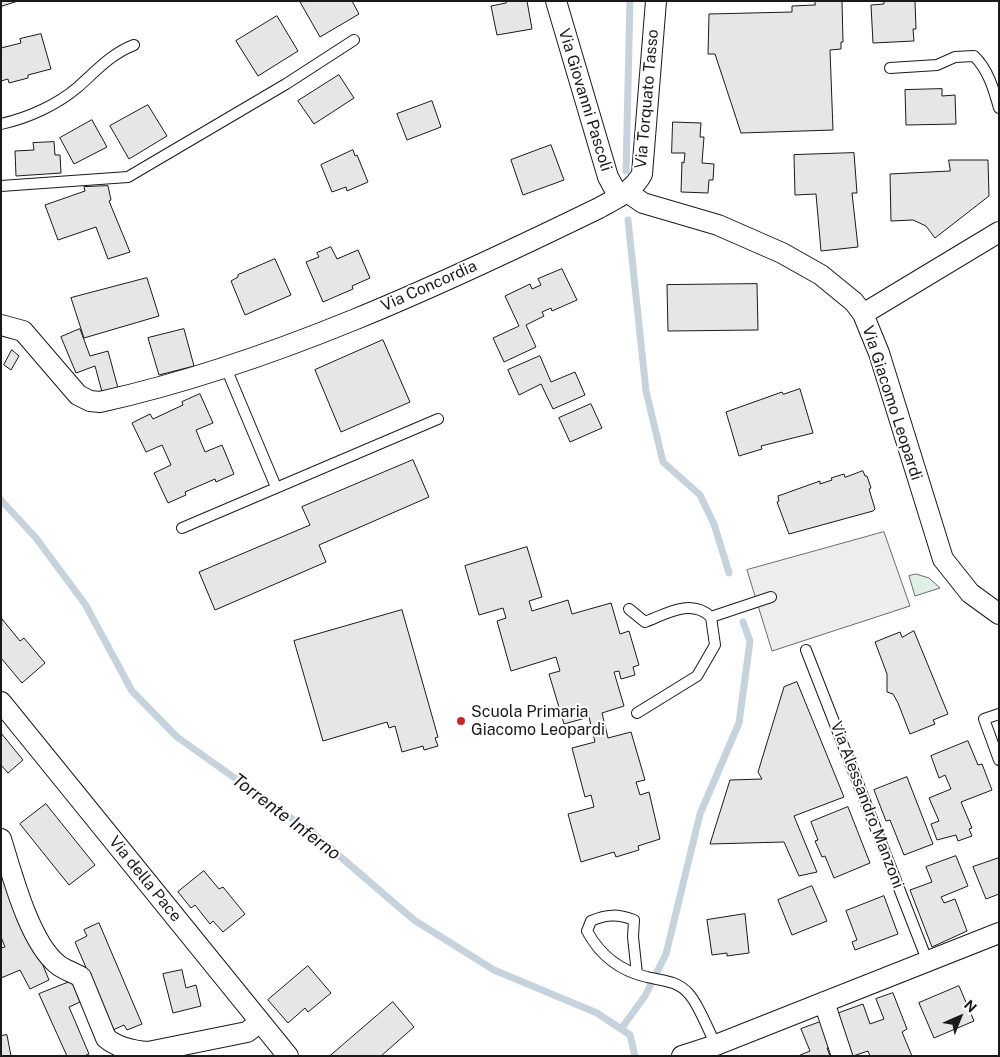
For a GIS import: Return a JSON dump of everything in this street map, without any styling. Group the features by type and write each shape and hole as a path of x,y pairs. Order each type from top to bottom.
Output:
{"street":[{"name":"Via Giovanni Pascoli","path":"556,1 608,177 623,194"},
{"name":"Via Torquato Tasso","path":"623,194 637,183 642,174 656,1"},
{"name":"Via Giacomo Leopardi","path":"623,194 643,203 718,225 782,253 821,275 839,288 863,314 879,353 940,553 950,571 970,593 999,614"},
{"name":"Via Concordia","path":"1,325 20,329 78,395 94,402 226,368 395,302 551,232 623,194"},
{"path":"863,314 999,232"},
{"name":"Via della Pace","path":"1,702 288,1056"},
{"path":"1,839 31,926 50,957 66,971 81,977 106,1038 112,1043 137,1051 157,1051 247,1032 260,1022"},
{"path":"682,1056 716,1045 999,933"},
{"path":"824,1002 842,1056"}],"lane":[{"path":"1,186 128,176 278,88 354,40"},
{"path":"1,124 47,108 77,88 98,68 126,48 134,45"},
{"path":"890,68 937,65 955,57 974,56 994,87 999,108"},
{"path":"226,368 276,487"},
{"path":"182,528 438,419"},
{"path":"711,617 771,597"},
{"path":"629,609 645,622 682,607 703,609 711,617 715,645 697,676 637,713"},
{"name":"Via Alessandro Manzoni","path":"806,650 928,960"},
{"path":"999,714 984,720 999,760"},
{"path":"642,976 632,936 634,920 622,915 603,916 591,921 587,931 596,947 607,959 642,976 672,981 689,994 716,1045"}],"green space":[{"path":"916,574 929,578 940,588 915,596 909,576"}],"shaded area":[{"path":"884,532 910,606 772,651 747,570"}],"building":[{"path":"1,1 18,1 2,6 1,9"},
{"path":"352,1 359,14 320,37 300,2"},
{"path":"506,1 527,1 532,29 497,35 491,6 506,3"},
{"path":"815,1 842,1 843,42 841,42 841,49 830,50 833,130 741,133 715,54 708,54 709,14 792,12 792,6 815,5"},
{"path":"915,1 916,29 913,29 914,41 873,43 871,5 884,4 884,2"},
{"path":"277,16 298,51 258,76 236,41"},
{"path":"41,34 51,69 28,75 28,78 9,83 8,79 1,81 1,48 21,43 20,39"},
{"path":"339,75 354,98 314,124 298,101"},
{"path":"942,89 942,96 955,95 956,124 906,125 905,90"},
{"path":"432,101 441,127 407,140 397,114"},
{"path":"148,105 167,136 129,159 110,126"},
{"path":"92,120 107,147 74,164 60,138"},
{"path":"673,122 701,123 700,137 704,137 702,163 714,164 713,180 709,180 708,193 681,192 682,162 684,163 685,153 672,153"},
{"path":"54,142 55,155 60,155 61,173 16,176 15,151 34,150 33,143"},
{"path":"551,145 564,180 523,195 511,160"},
{"path":"353,150 368,182 347,191 346,187 332,192 321,165"},
{"path":"854,153 857,193 852,193 858,247 821,251 816,194 795,195 794,155"},
{"path":"949,160 988,160 989,196 935,238 926,226 913,220 891,221 890,174 950,171"},
{"path":"108,186 111,200 109,201 130,252 108,259 96,227 58,240 45,205 85,191 84,187"},
{"path":"331,247 337,259 358,250 370,278 352,286 353,289 323,302 306,262 319,257 317,253"},
{"path":"275,259 291,295 245,315 231,281 238,277 238,275"},
{"path":"562,269 577,300 552,311 551,308 542,312 544,316 526,325 536,347 504,362 493,338 519,326 505,296 530,284 532,289 541,285 538,279"},
{"path":"147,278 159,316 84,338 71,298"},
{"path":"757,284 758,330 668,331 667,285"},
{"path":"80,329 90,356 108,351 118,388 102,392 95,366 76,373 61,337"},
{"path":"184,329 194,366 159,375 148,338"},
{"path":"383,340 410,402 341,432 315,370"},
{"path":"12,350 19,356 11,370 4,365"},
{"path":"540,356 551,382 575,372 585,395 553,409 541,384 519,395 508,370"},
{"path":"800,389 813,433 761,446 762,449 739,456 726,412 782,392 783,394"},
{"path":"200,394 213,423 196,430 205,452 222,445 234,474 216,482 215,479 185,492 186,495 168,503 154,473 171,465 162,445 146,452 132,423 150,414 153,419 183,405 182,402"},
{"path":"591,404 602,428 570,442 559,418"},
{"path":"413,460 429,497 319,545 326,562 215,610 199,572 310,525 302,507"},
{"path":"863,471 871,488 869,489 875,509 873,511 789,534 777,502 779,501 778,496 820,481 820,484 844,474 845,477"},
{"path":"527,547 542,597 529,601 532,611 568,600 572,614 611,603 620,634 629,631 639,665 633,667 635,675 621,679 619,671 614,672 624,706 602,713 608,738 631,732 645,780 636,782 640,795 649,792 660,839 638,846 639,850 616,857 614,852 581,862 568,814 594,807 591,795 585,797 572,748 595,742 589,717 564,724 549,674 560,671 556,657 511,671 497,621 506,618 503,608 479,615 465,566"},
{"path":"402,610 438,737 435,738 438,746 424,750 423,746 402,752 395,726 389,728 387,722 323,741 294,641"},
{"path":"2,619 20,641 24,638 45,663 22,683 1,658"},
{"path":"914,631 948,714 933,720 935,724 910,734 898,703 893,694 887,692 887,674 875,642 900,632 902,637"},
{"path":"797,682 844,797 794,816 817,872 799,876 784,842 710,844 730,780 762,779 758,772 784,687"},
{"path":"1,733 23,760 8,773 1,765"},
{"path":"968,741 978,765 982,764 992,790 961,802 972,828 969,829 972,836 958,841 956,835 937,840 931,824 939,821 929,798 951,789 945,775 939,778 931,756"},
{"path":"907,777 933,844 904,855 890,820 886,821 874,790"},
{"path":"46,804 95,865 69,885 20,824"},
{"path":"848,807 870,863 834,878 825,856 822,857 815,841 818,840 811,822"},
{"path":"956,856 968,886 941,897 944,903 955,899 967,931 932,947 910,890 932,882 926,867"},
{"path":"999,858 999,894 986,899 973,867"},
{"path":"1,862 49,980 30,989 20,970 1,978 1,948 5,947 1,937"},
{"path":"204,871 219,889 223,887 245,914 223,932 213,921 210,924 195,905 191,908 178,892"},
{"path":"812,886 827,921 792,935 778,900"},
{"path":"884,896 898,934 855,950 852,942 857,940 846,911"},
{"path":"745,914 749,953 727,956 727,953 712,955 707,920"},
{"path":"99,923 142,1024 127,1030 124,1025 113,1030 75,942 87,936 84,930"},
{"path":"308,966 331,993 308,1012 305,1008 288,1023 268,1000"},
{"path":"182,970 186,988 196,985 201,1006 173,1013 163,974"},
{"path":"72,981 80,1002 69,1007 89,1054 84,1056 67,1056 39,994"},
{"path":"959,986 974,1021 934,1038 919,1003"},
{"path":"893,993 907,1029 902,1032 912,1056 870,1056 868,1051 853,1056 835,1018 838,1013 863,1004 870,1024 884,1019 876,999"},
{"path":"393,1002 414,1027 381,1056 330,1056"},
{"path":"823,1021 833,1046 827,1048 830,1056 798,1056 810,1051 801,1029"},
{"path":"7,1035 11,1056 1,1056 1,1036"}],"waterway":[{"path":"626,171 630,1"},
{"path":"628,220 646,391 663,462 700,495 714,524 729,573"},
{"name":"Torrente Inferno","path":"1,500 36,538 85,604 132,691 177,737 315,835 414,920 494,970 597,1013 630,1035 635,1056"},
{"path":"621,1029 645,996 666,954 700,814 739,723 750,641 743,622"}],"place":[{"name":"Scuola Primaria Giacomo Leopardi","path":"461,721"}]}
